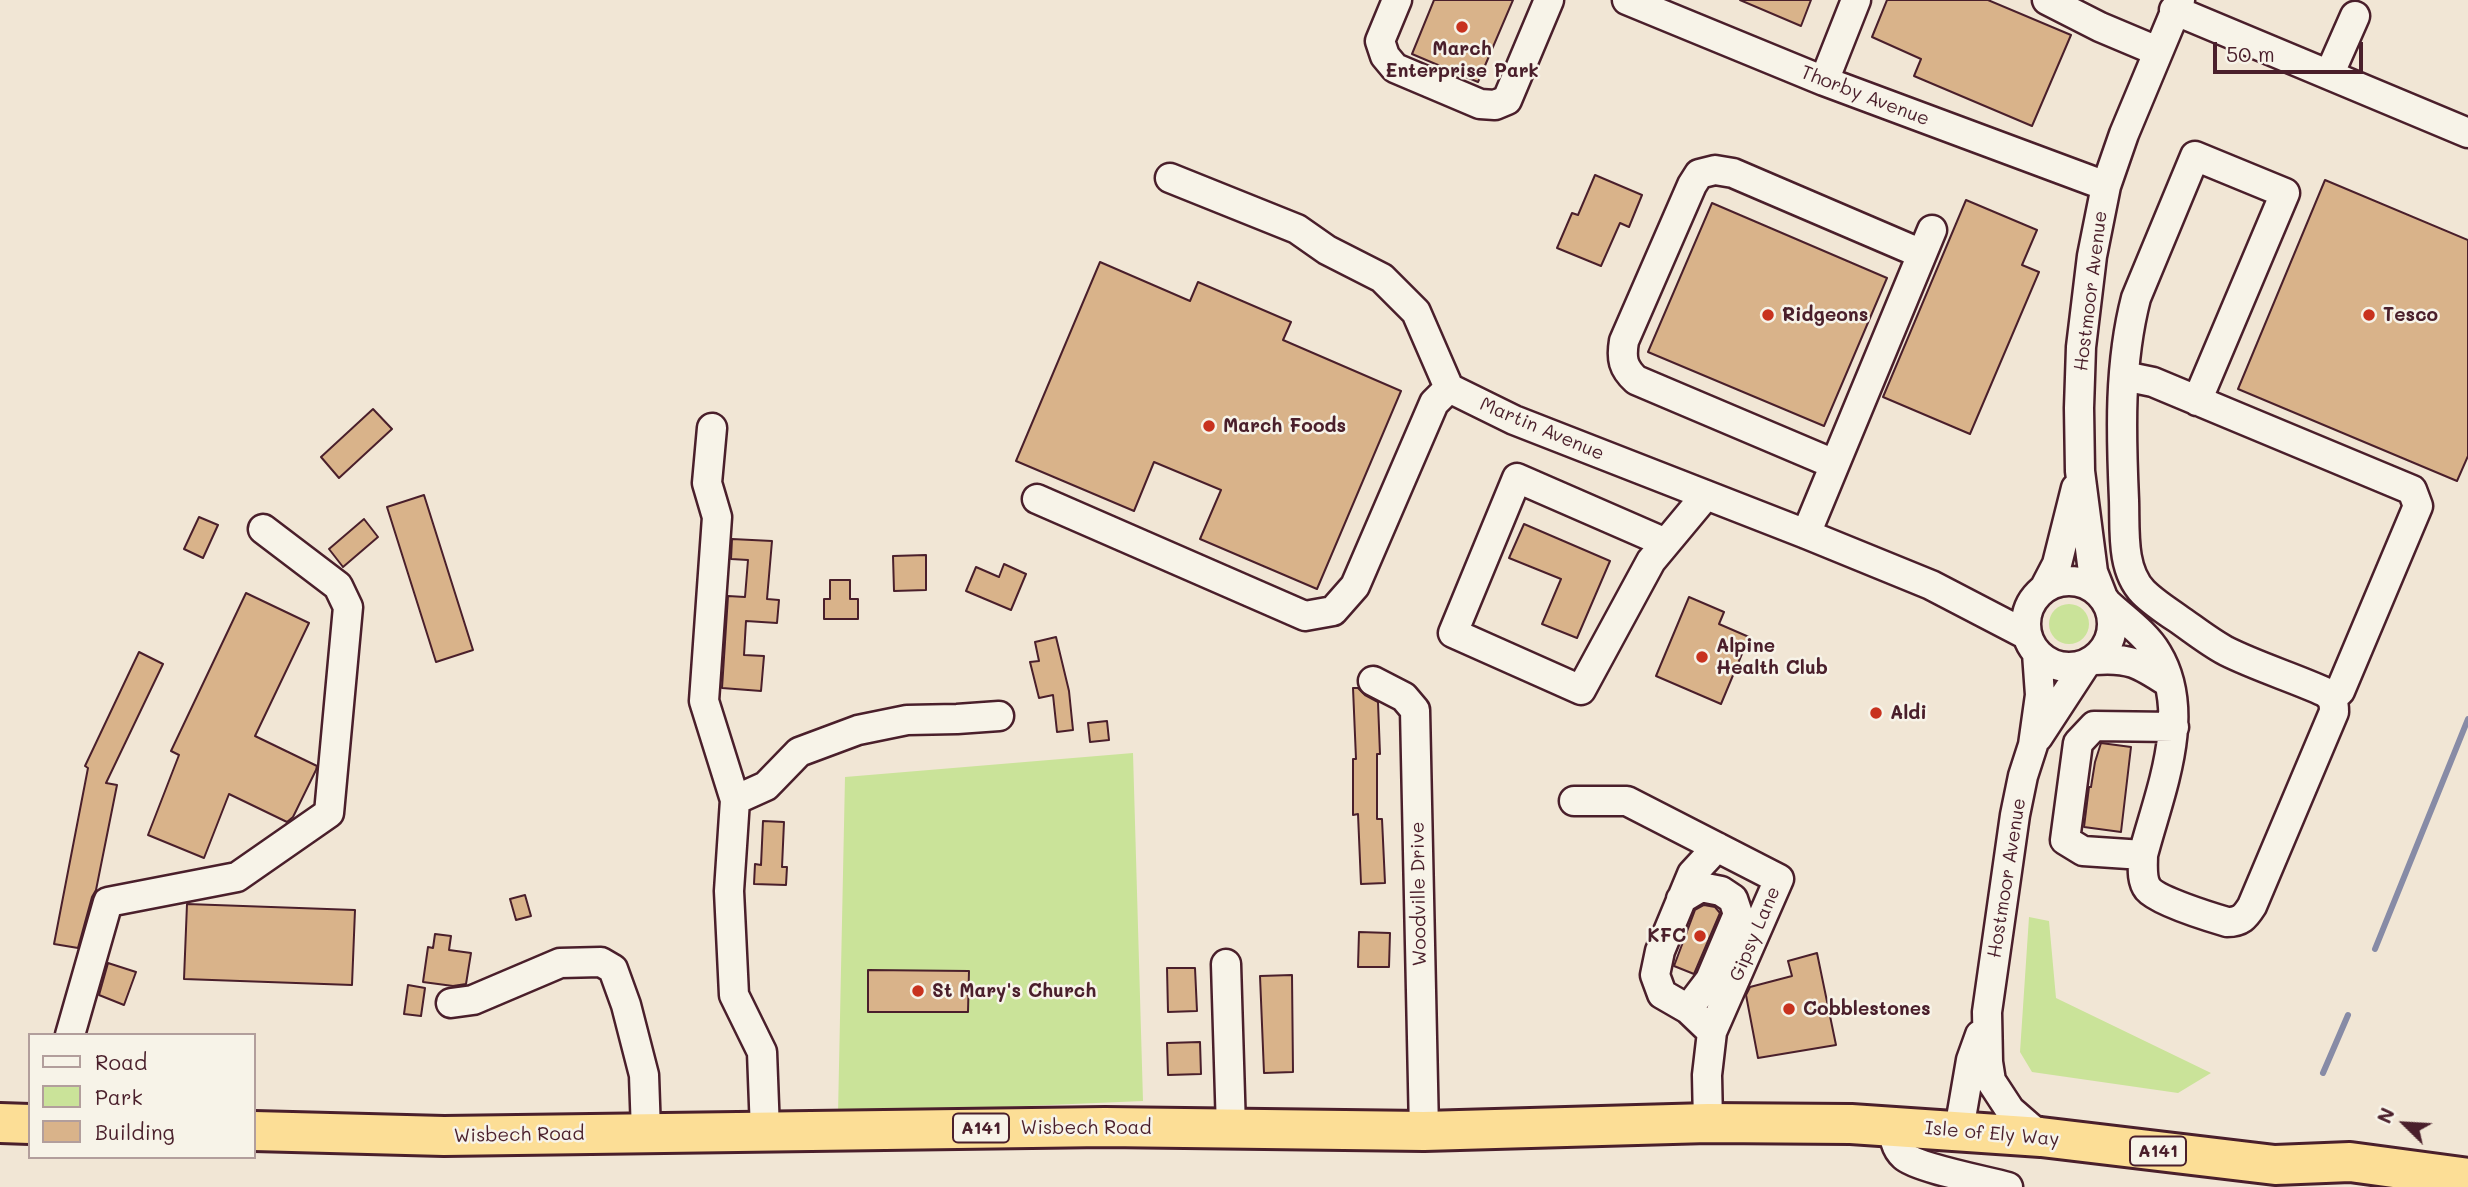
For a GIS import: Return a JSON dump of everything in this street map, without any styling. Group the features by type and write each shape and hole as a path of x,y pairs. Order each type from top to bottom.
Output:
{"highway":[{"path":"0,1123 28,1124"},
{"name":"Wisbech Road","path":"256,1131 444,1136 1105,1127 1424,1131 1708,1123"},
{"name":"Isle of Ely Way","path":"1708,1123 1893,1126 1959,1130 2275,1165 2350,1162 2468,1178"},
{"name":"Isle of Ely Way","path":"2275,1165 2331,1187"}],"street":[{"path":"1397,0 1380,41 1385,56 1395,68 1480,104 1495,105 1507,100 1549,0"},
{"name":"Thorby Avenue","path":"1627,0 1824,81 2106,186"},
{"path":"1824,81 1856,0"},
{"path":"2047,0 2100,27 2157,51"},
{"path":"2177,5 2329,75 2468,133"},
{"name":"Hostmoor Avenue","path":"2105,600 2093,572 2080,471 2081,347 2092,256 2106,186 2177,5"},
{"path":"2329,75 2355,16"},
{"path":"2197,401 2285,193 2195,156 2131,316 2124,376 2121,439 2127,555 2132,574 2141,590 2154,602 2226,651 2315,688 2332,698"},
{"path":"1806,534 1927,242 1733,173 1715,170 1699,174 1624,341 1622,355 1625,369 1636,380 1834,464"},
{"path":"1037,499 1305,616 1333,611 1355,586 1434,403 1449,388 1416,312 1401,314 1382,278 1327,250 1297,229 1170,178"},
{"path":"2124,376 2153,382 2412,490 2418,506 2340,691 2332,698"},
{"name":"Martin Avenue","path":"1449,388 1514,420 1921,581 1975,607 2032,644"},
{"path":"712,428 707,483 717,517 704,701 735,800 729,891 734,995 762,1052 765,1130"},
{"name":"Hostmoor Avenue","path":"2041,592 2057,564 2080,471"},
{"path":"1666,543 1517,478 1453,633 1581,690 1651,561 1666,543 1706,495"},
{"path":"71,1033 108,902 237,877 329,813 348,607 338,586 263,529"},
{"path":"2169,683 2128,660 2116,658 2064,668 2045,660 2032,644 2027,614 2041,592 2064,581 2085,583 2157,653 2169,683 2174,704 2174,727 2143,855 2143,876 2148,889 2162,898 2227,922 2237,922 2245,917 2252,906 2334,712 2332,698"},
{"name":"Martin Avenue","path":"1975,607 2015,607 2041,592"},
{"path":"2090,663 2104,651 2113,628 2105,600"},
{"name":"Hostmoor Avenue","path":"2032,644 2040,695 2033,745 2015,815 1987,1012 1991,1081 2010,1110 2041,1137"},
{"name":"Hostmoor Avenue","path":"2033,745 2090,663"},
{"name":"Woodville Drive","path":"1373,681 1404,696 1415,710 1424,1131"},
{"path":"735,800 766,786 799,752 858,730 907,720 999,716"},
{"path":"2143,855 2083,851 2065,841 2078,743 2094,726 2174,727"},
{"name":"Gipsy Lane","path":"1574,801 1628,801 1779,879 1712,1032 1707,1075 1708,1123"},
{"path":"1712,1032 1688,1009 1662,994 1655,975 1660,951 1692,874 1717,847"},
{"path":"1681,899 1701,887 1721,891 1733,899 1738,914 1710,980 1688,1009"},
{"path":"451,1003 473,1000 560,962 601,962 613,969 626,1004 644,1075 646,1132"},
{"path":"1226,964 1231,1129"},
{"name":"Hostmoor Avenue","path":"1959,1130 1971,1060 1987,1012"},
{"path":"1893,1126 1895,1143 1902,1155 1916,1164 2008,1187"}],"green space":[{"path":"2069,604 2083,610 2089,624 2083,638 2069,644 2055,638 2049,624 2055,610"},
{"path":"1133,753 1143,1101 838,1114 845,777"},
{"path":"2029,917 2049,921 2056,998 2211,1073 2178,1093 2032,1072 2020,1052"}],"building":[{"name":"March Enterprise Park","path":"1434,0 1513,0 1478,82 1412,54"},
{"path":"1740,0 1811,0 1801,26"},
{"path":"1887,0 1988,0 2071,35 2032,126 1914,76 1921,59 1872,37"},
{"path":"1595,175 1642,195 1629,227 1620,223 1601,266 1557,248 1572,213 1578,215"},
{"name":"Tesco","path":"2325,180 2468,240 2468,456 2457,481 2238,389"},
{"path":"1966,200 2037,230 2022,265 2039,272 1970,434 1883,397"},
{"name":"Ridgeons","path":"1712,203 1887,278 1824,426 1648,352"},
{"name":"March Foods","path":"1100,262 1190,301 1198,282 1291,322 1283,340 1401,391 1317,589 1200,539 1221,490 1154,462 1134,511 1016,461"},
{"path":"373,409 392,429 339,478 321,457"},
{"path":"424,495 473,650 436,662 387,507"},
{"path":"199,517 218,525 203,558 184,549"},
{"path":"364,519 378,537 343,567 329,549"},
{"path":"1524,524 1610,561 1577,638 1542,624 1561,579 1509,558"},
{"path":"732,539 772,541 767,599 779,600 777,623 746,621 744,655 764,656 761,691 722,688 728,596 745,597 748,560 731,559"},
{"path":"926,555 926,590 894,591 893,556"},
{"path":"1004,564 1026,574 1011,610 966,591 976,567 999,577"},
{"path":"830,580 850,580 850,599 858,599 858,619 824,619 824,599 830,599"},
{"path":"246,593 309,623 255,736 317,766 293,817 287,822 229,794 204,858 148,835 179,755 171,751"},
{"name":"Alpine Health Club","path":"1689,597 1724,612 1719,624 1749,637 1721,704 1656,676"},
{"path":"1056,637 1069,691 1073,730 1057,732 1053,695 1039,698 1030,662 1039,661 1035,642"},
{"path":"139,652 163,664 106,783 117,785 96,890 78,948 54,944 88,768 85,766"},
{"path":"1353,688 1358,688 1378,702 1380,754 1377,754 1377,819 1382,819 1385,883 1361,884 1358,814 1353,815 1353,759 1356,759"},
{"path":"1107,721 1109,740 1090,742 1088,723"},
{"path":"2101,743 2131,747 2121,832 2084,827 2089,787"},
{"path":"763,821 784,822 782,867 787,867 786,885 754,884 755,864 761,865"},
{"path":"525,895 531,916 516,920 510,899"},
{"path":"187,904 355,910 352,985 184,979"},
{"name":"KFC","path":"1704,905 1715,907 1720,913 1694,974 1674,966 1695,910"},
{"path":"1359,932 1390,933 1389,967 1358,967"},
{"path":"435,934 451,936 449,950 471,953 466,984 453,986 423,982 428,947 433,948"},
{"name":"Cobblestones","path":"1817,953 1836,1045 1758,1058 1746,995 1750,987 1792,976 1788,961"},
{"path":"108,963 136,972 124,1005 99,995"},
{"path":"1167,968 1195,968 1197,1011 1168,1012"},
{"name":"St Mary's Church","path":"868,970 969,971 968,1012 868,1012"},
{"path":"1292,975 1293,1072 1264,1073 1260,976"},
{"path":"408,985 425,988 421,1016 404,1014"},
{"path":"1200,1042 1201,1074 1168,1075 1167,1043"}],"waterway":[{"path":"2375,949 2468,719"},
{"path":"2323,1073 2348,1015"}],"place":[{"name":"March Enterprise Park","path":"1462,27"},
{"name":"Ridgeons","path":"1768,315"},
{"name":"Tesco","path":"2369,315"},
{"name":"March Foods","path":"1209,426"},
{"name":"Alpine Health Club","path":"1702,657"},
{"name":"Aldi","path":"1876,713"},
{"name":"KFC","path":"1700,936"},
{"name":"St Mary's Church","path":"918,991"},
{"name":"Cobblestones","path":"1789,1009"}]}
